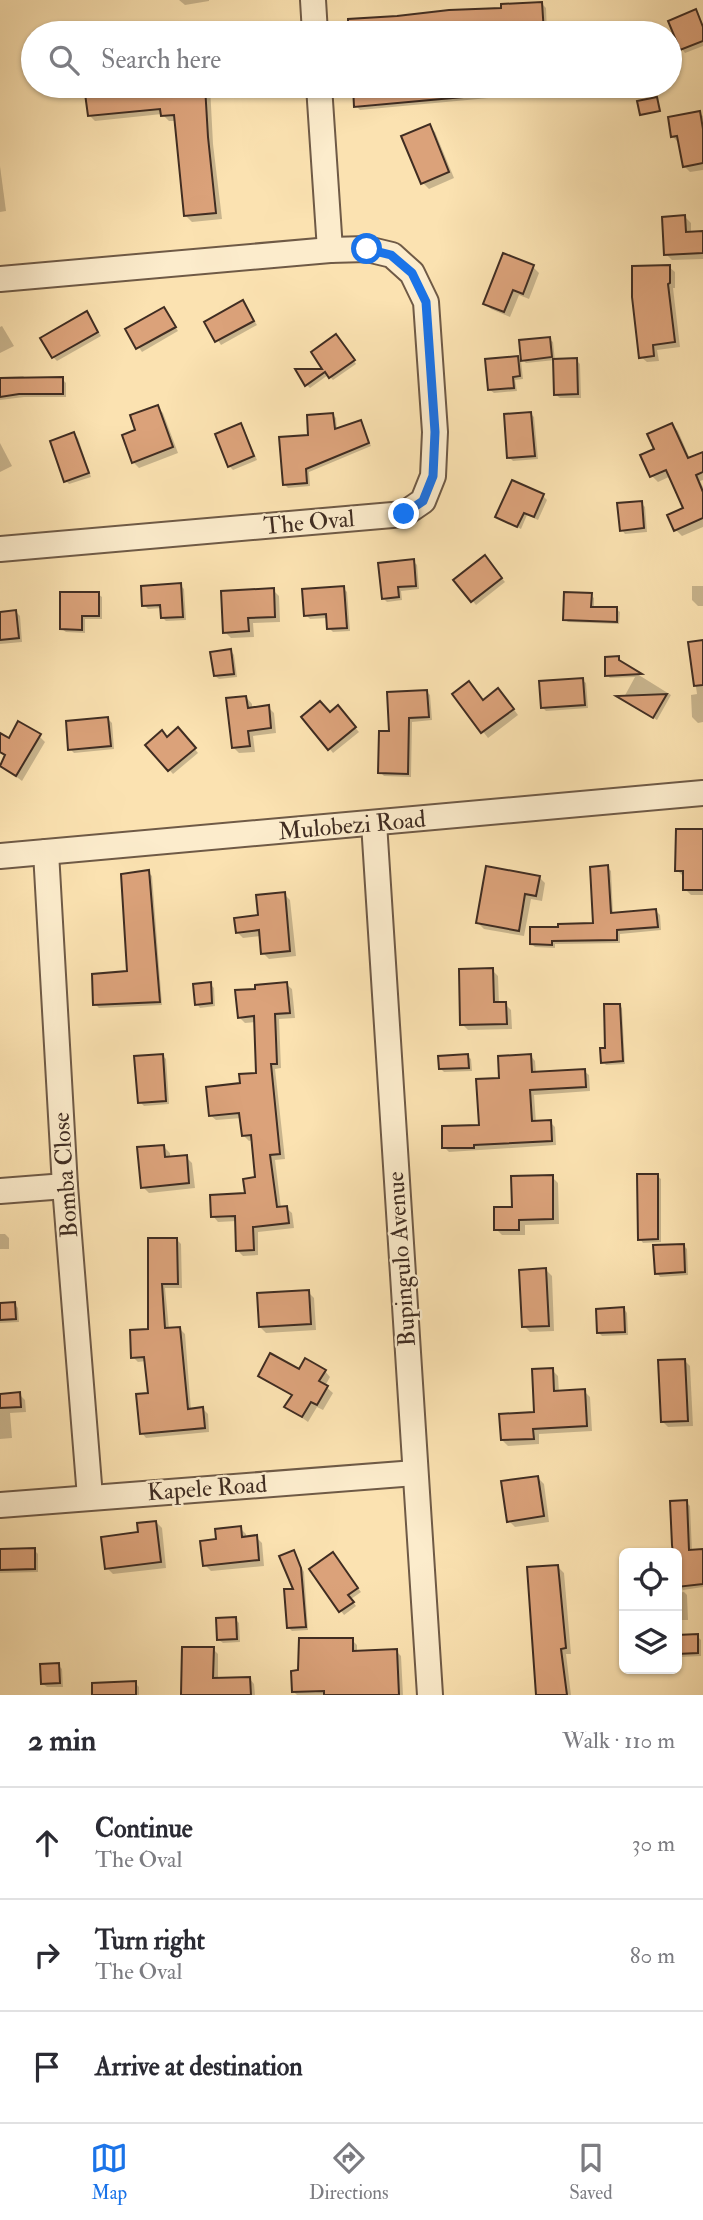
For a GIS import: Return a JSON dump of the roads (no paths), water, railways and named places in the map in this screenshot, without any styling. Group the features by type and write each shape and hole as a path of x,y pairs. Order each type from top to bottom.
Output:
{"street":[{"path":"313,0 314,21"},
{"path":"320,98 330,250"},
{"name":"The Oval","path":"0,279 330,250 367,249 391,255 412,273 426,302 435,432 433,476 423,501 404,514 0,549"},
{"name":"Mulobezi Road","path":"0,856 703,793"},
{"name":"Bupingulo Avenue","path":"374,822 430,1695"},
{"name":"Bomba Close","path":"46,852 65,1186 90,1497"},
{"path":"0,1191 65,1186"},
{"name":"Kapele Road","path":"0,1505 415,1473"}]}
